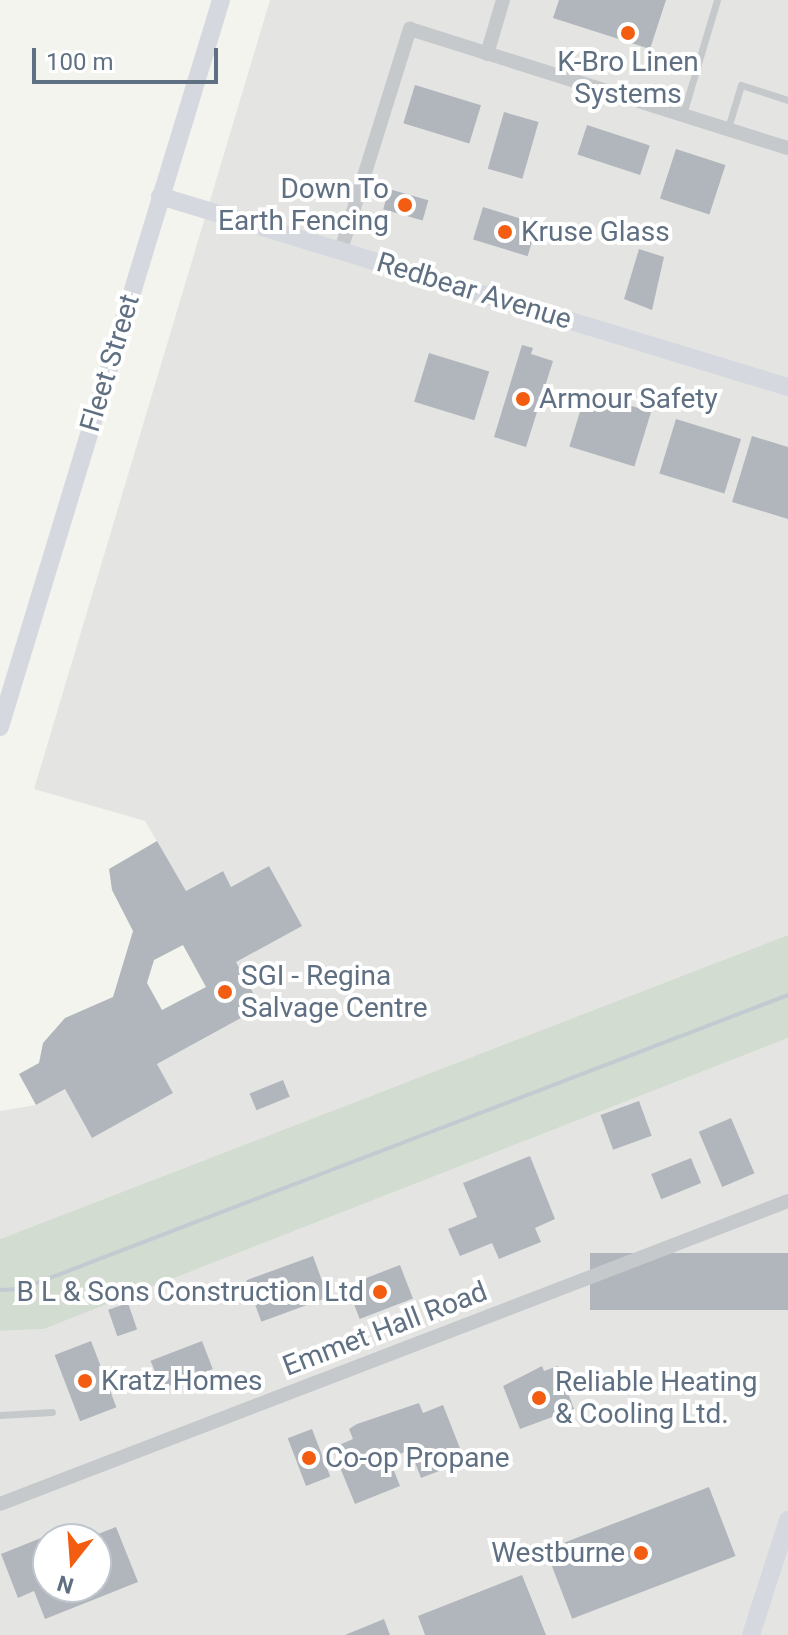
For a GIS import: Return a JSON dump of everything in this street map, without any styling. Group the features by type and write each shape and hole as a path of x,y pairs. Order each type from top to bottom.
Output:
{"street":[{"name":"Fleet Street","path":"0,727 221,0"},
{"path":"487,54 503,0"},
{"path":"341,250 410,29 788,148"},
{"name":"Redbear Avenue","path":"160,196 788,387"},
{"name":"Emmet Hall Road","path":"0,1504 788,1201"},
{"path":"751,1635 788,1520"}],"lane":[{"path":"683,114 717,0"},
{"path":"728,128 741,85 788,100"},
{"path":"0,1415 52,1412"}],"shaded area":[{"path":"270,0 788,0 788,935 0,1239 0,1111 36,1105 65,1089 92,1137 173,1093 157,1064 261,1007 236,962 269,866 231,887 222,871 186,891 145,821 34,789"},
{"path":"788,935 788,1038 44,1329 0,1331 0,1239"},
{"path":"788,1038 788,1635 0,1635 0,1331 44,1329"}],"building":[{"name":"K-Bro Linen Systems","path":"559,0 666,0 650,49 553,18"},
{"path":"415,85 481,105 469,143 403,123"},
{"path":"504,112 539,122 522,179 488,169"},
{"path":"587,125 650,145 640,175 577,154"},
{"path":"676,149 725,165 709,215 660,198"},
{"name":"Down To Earth Fencing","path":"389,189 428,200 423,220 383,209"},
{"name":"Kruse Glass","path":"483,207 538,224 528,256 473,240"},
{"path":"639,249 664,257 652,310 624,299"},
{"name":"Armour Safety","path":"522,345 533,348 531,354 553,361 526,447 494,437"},
{"path":"429,353 489,371 474,420 414,402"},
{"path":"586,392 651,412 634,466 569,447"},
{"path":"676,419 741,439 724,493 659,474"},
{"path":"752,436 788,447 788,519 732,502"},
{"name":"SGI - Regina Salvage Centre","path":"157,841 186,891 223,871 231,887 269,866 302,926 236,962 261,1007 157,1064 173,1093 92,1138 65,1089 36,1105 19,1074 39,1063 43,1043 65,1018 113,997 133,931 112,890 109,869","holes":["183,945 206,987 162,1010 147,983 154,960"]},
{"path":"283,1080 290,1097 256,1110 250,1093"},
{"path":"639,1101 652,1136 613,1150 600,1115"},
{"path":"731,1118 754,1173 722,1187 699,1132"},
{"path":"530,1156 555,1219 535,1228 541,1242 499,1259 492,1243 460,1256 448,1229 477,1217 463,1183"},
{"path":"691,1158 701,1183 661,1199 651,1174"},
{"path":"590,1253 788,1253 788,1310 590,1310"},
{"path":"313,1256 328,1297 261,1322 246,1280"},
{"name":"B L & Sons Construction Ltd","path":"400,1265 413,1299 360,1319 347,1285"},
{"path":"128,1303 137,1329 117,1336 108,1310"},
{"name":"Kratz Homes","path":"91,1341 116,1407 80,1421 55,1355"},
{"path":"202,1341 213,1369 161,1389 151,1361"},
{"name":"Reliable Heating & Cooling Ltd.","path":"542,1366 544,1371 558,1366 574,1409 520,1429 503,1386"},
{"path":"419,1403 423,1413 443,1405 465,1461 421,1478 410,1450 389,1458 400,1486 355,1504 332,1448 353,1439 349,1429 357,1424"},
{"name":"Co-op Propane","path":"312,1429 330,1477 306,1486 288,1438"},
{"name":"Westburne","path":"709,1487 736,1556 572,1619 546,1550"},
{"path":"116,1527 138,1582 112,1592 112,1529"},
{"path":"32,1542 32,1592 18,1598 1,1554"},
{"path":"522,1575 546,1635 425,1635 418,1616"},
{"path":"39,1603 85,1603 45,1619"},
{"path":"384,1619 390,1635 345,1635"}],"waterway":[{"path":"0,1290 21,1289 788,995"}],"place":[{"name":"K-Bro Linen Systems","path":"628,33"},
{"name":"Down To Earth Fencing","path":"405,205"},
{"name":"Kruse Glass","path":"505,232"},
{"name":"Armour Safety","path":"523,399"},
{"name":"SGI - Regina Salvage Centre","path":"225,992"},
{"name":"B L & Sons Construction Ltd","path":"380,1292"},
{"name":"Kratz Homes","path":"85,1381"},
{"name":"Reliable Heating & Cooling Ltd.","path":"539,1398"},
{"name":"Co-op Propane","path":"309,1458"},
{"name":"Westburne","path":"641,1553"}]}
